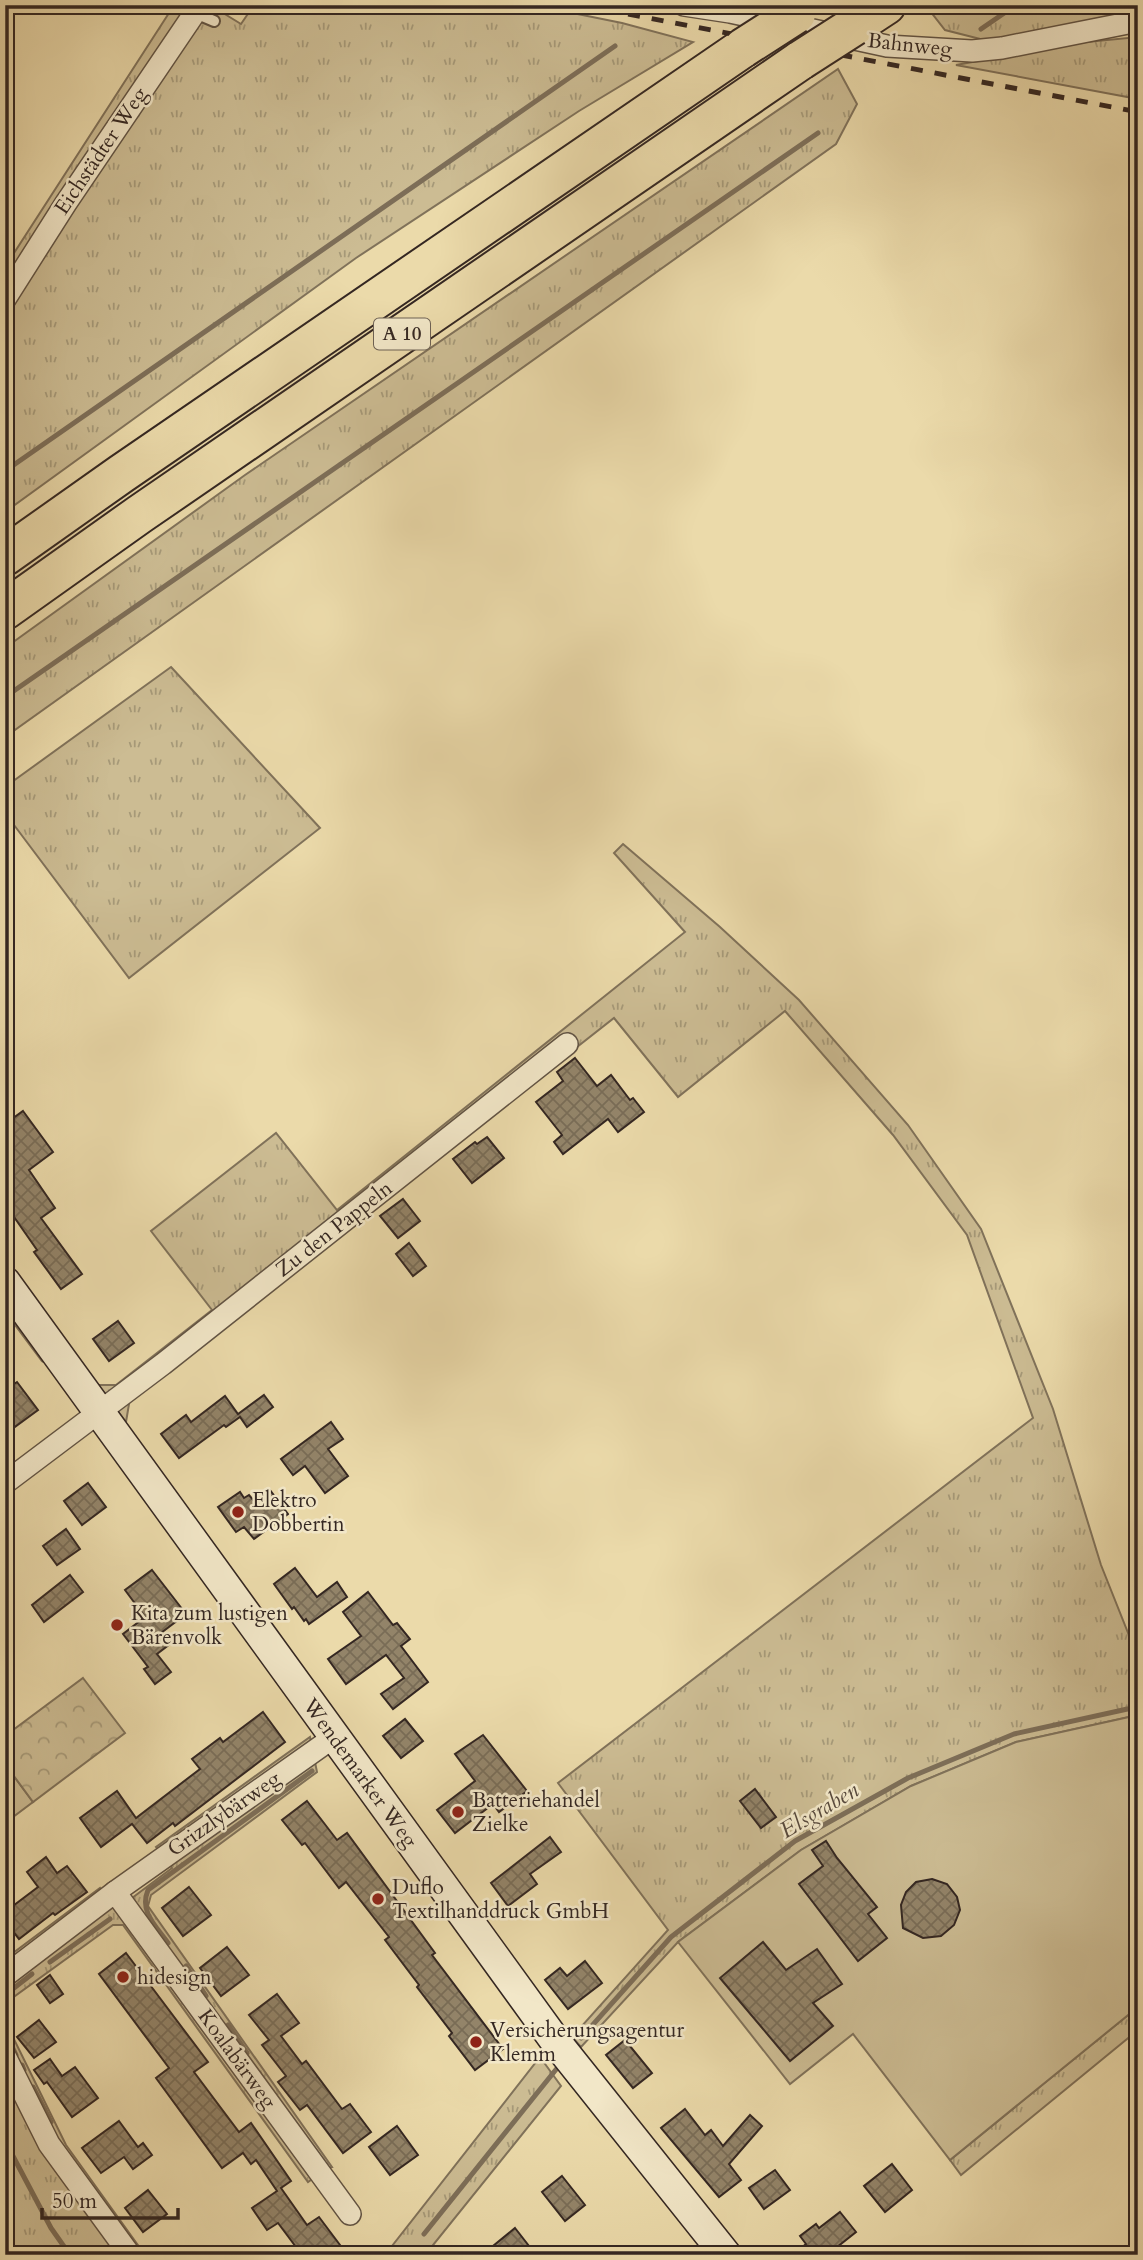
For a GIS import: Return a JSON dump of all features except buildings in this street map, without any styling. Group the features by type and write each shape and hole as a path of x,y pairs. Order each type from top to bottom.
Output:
{"highway":[{"name":"A 10","path":"5,610 163,498 886,5"},
{"name":"A 10","path":"5,556 802,10"}],"street":[{"name":"Bahnweg","path":"684,5 730,12 887,46 972,51 1002,48 1138,22"},
{"name":"Eichstädter Weg","path":"5,299 66,203 203,13"},
{"name":"Zu den Pappeln","path":"5,1483 163,1364 567,1044"},
{"name":"Wendemarker Weg","path":"5,1282 556,2042 713,2250"},
{"name":"Grizzlybärweg","path":"5,1976 120,1898 334,1737"},
{"name":"Koalabärweg","path":"120,1898 351,2214"},
{"path":"5,2056 49,2144 130,2255"}],"green space":[{"path":"165,5 210,5 241,24 254,5 533,5 622,23 693,42 579,111 356,258 5,512 5,267 169,13"},
{"path":"1138,5 1138,12 992,42 945,30 927,7"},
{"path":"1138,37 1138,99 956,65 1076,43"},
{"path":"838,69 857,104 836,144 5,737 5,648 245,475"},
{"path":"171,667 320,828 129,978 5,813 5,787"},
{"path":"623,844 720,927 799,1000 908,1125 981,1229 1053,1409 1101,1565 1138,1658 1138,1715 1016,1742 911,1786 801,1850 678,1942 581,2047 572,2037 668,1930 558,1783 1033,1418 967,1235 893,1135 785,1011 678,1097 614,1018 130,1398 126,1422 98,1385 116,1385 212,1310 151,1231 276,1133 337,1210 685,932 614,853"},
{"path":"83,1678 125,1733 33,1802 5,1764 5,1736"},
{"path":"1138,1715 1138,2007 950,2160 853,2034 790,2084 678,1942 801,1850 911,1786 1016,1742"},
{"path":"310,1737 317,1772 151,1895 148,1906 332,2167 308,2182 123,1925 113,1925 11,1999 5,2009 5,1959 100,1888 115,1910 124,1904 172,1868 156,1847"},
{"path":"5,1764 33,1802 5,1823"},
{"path":"1138,2007 1138,2030 961,2175 950,2160"},
{"path":"5,2018 66,2145 145,2255 5,2255"},
{"path":"540,2057 561,2086 429,2250 433,2255 385,2255"}],"waterway":[{"path":"981,29 1016,5"},
{"path":"5,471 615,46"},
{"path":"5,697 818,133"},
{"path":"5,1309 43,1360"},
{"name":"Elsgraben","path":"581,2038 671,1937 795,1841 908,1778 1014,1734 1132,1708"},
{"path":"168,1943 147,1912 148,1890 312,1771"},
{"path":"50,1962 110,1919"},
{"path":"186,1966 206,1996"},
{"path":"5,1995 32,1974"},
{"path":"228,2025 247,2053"},
{"path":"5,2032 16,2055"},
{"path":"22,2065 24,2070"},
{"name":"Elsgraben","path":"424,2234 558,2067"},
{"path":"33,2087 51,2122"},
{"path":"5,2141 51,2228 70,2255"}],"railway":[{"path":"581,5 1138,112"}],"place":[{"name":"Elektro Dobbertin","path":"238,1512"},
{"name":"Kita zum lustigen Bärenvolk","path":"117,1625"},
{"name":"Batteriehandel Zielke","path":"458,1812"},
{"name":"Duflo Textilhanddruck GmbH","path":"378,1899"},
{"name":"hidesign","path":"123,1977"},
{"name":"Versicherungsagentur Klemm","path":"476,2042"}]}
